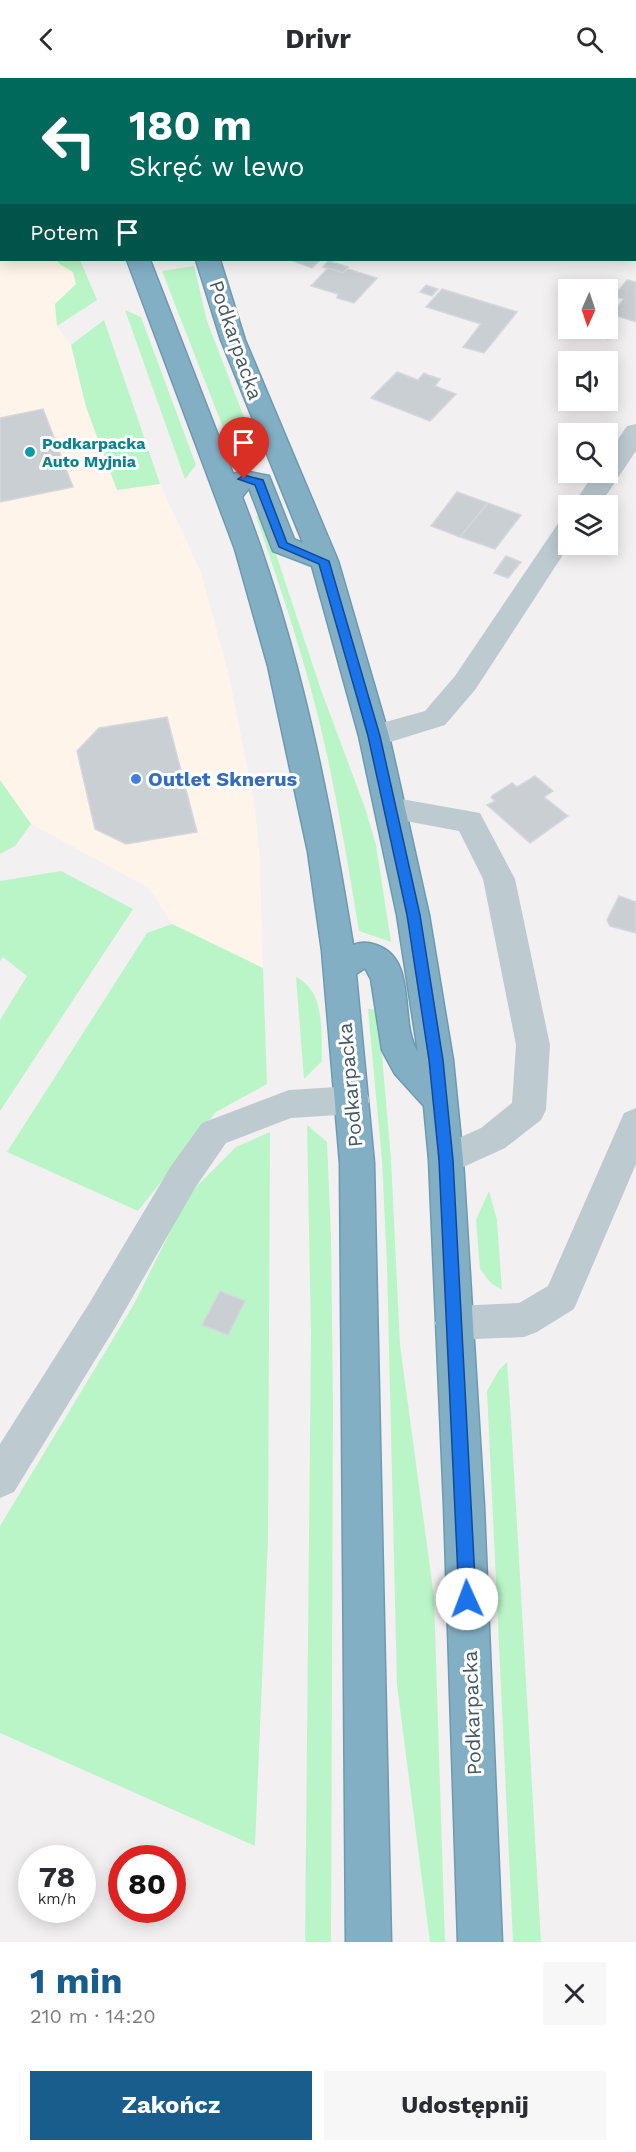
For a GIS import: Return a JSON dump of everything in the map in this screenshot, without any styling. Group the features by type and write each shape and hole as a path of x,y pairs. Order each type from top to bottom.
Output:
{"highway":[{"name":"Podkarpacka","path":"138,261 249,549 282,666 323,852 339,971 353,1100 357,1163 364,1513 368,1942"},
{"name":"Podkarpacka","path":"208,261 233,340 324,561 374,736 413,915 436,1060 446,1160 480,1942"},
{"path":"229,497 236,485 244,479 260,482 283,545 324,561"},
{"path":"339,971 356,956 372,955 378,959 386,974 398,1049 440,1101"}],"lane":[{"path":"593,495 636,432"},
{"path":"374,736 435,718 465,683 558,542"},
{"path":"390,808 469,821 499,879 532,1045 529,1110 493,1138 446,1160"},
{"path":"0,1479 103,1314 183,1177 214,1133 290,1104 353,1100"},
{"path":"454,1323 524,1320 561,1297 636,1123"}],"shaded area":[{"path":"0,261 57,261 74,272 77,284 55,304 57,326 71,345 86,407 117,490 160,484 201,572 229,676 254,801 260,860 263,968 172,924 149,888 31,824 0,780"}],"green space":[{"path":"57,261 80,261 97,300 57,326 55,304 76,284 73,272"},
{"path":"194,266 207,321 255,446 252,456 238,466 162,271"},
{"path":"125,310 141,317 196,465 185,479"},
{"path":"104,320 160,484 117,490 86,407 71,345"},
{"path":"263,515 321,690 365,808 376,845 391,942 359,931 323,739 296,638 256,516"},
{"path":"0,780 31,824 15,846 0,854"},
{"path":"61,871 133,909 0,1111 0,1020 27,976 3,957 0,961 0,881"},
{"path":"172,924 263,968 267,1084 216,1112 138,1211 7,1152 147,933"},
{"path":"296,977 313,992 321,1026 322,1061 304,1079"},
{"path":"368,1009 378,1010 391,1159 400,1345 434,1597 445,1942 430,1942 397,1685 387,1265 382,1161"},
{"path":"307,1125 327,1142 331,1237 333,1405 331,1942 305,1942 311,1336"},
{"path":"270,1132 268,1538 255,1846 0,1733 0,1526 134,1304 189,1194 236,1147"},
{"path":"489,1191 497,1220 502,1290 491,1283 480,1269 476,1220"},
{"path":"507,1362 541,1942 513,1942 487,1391 499,1370"}],"building":[{"path":"293,261 319,261 312,268"},
{"path":"328,261 348,267 343,273 323,267"},
{"path":"328,268 343,273 348,269 377,278 354,303 337,298 338,294 311,286"},
{"path":"627,280 636,282 636,322 618,316 618,306 624,299 618,297 618,291"},
{"path":"426,285 438,289 432,296 420,292"},
{"path":"442,289 517,312 484,353 463,347 481,324 426,307"},
{"path":"397,372 418,380 424,373 440,379 435,386 456,394 430,421 371,398"},
{"name":"Podkarpacka Auto Myjnia","path":"43,409 73,487 0,502 0,418"},
{"path":"457,492 488,503 460,537 431,526"},
{"path":"488,503 521,515 495,549 460,537"},
{"path":"506,556 521,562 508,578 494,573"},
{"path":"167,717 197,832 126,844 95,829 77,751 99,728"},
{"path":"535,776 553,791 544,797 568,816 530,843 487,805 495,801 491,797 493,795 512,783 517,787"},
{"path":"619,896 636,902 636,933 610,926 607,920"},
{"path":"220,1291 245,1301 228,1335 202,1325"}],"place":[{"name":"Podkarpacka Auto Myjnia","path":"30,452"},
{"name":"Outlet Sknerus","path":"136,779"}],"route":[{"path":"244,479 260,482 283,545 324,561 374,736 413,915 436,1060 446,1160 467,1599"}]}
